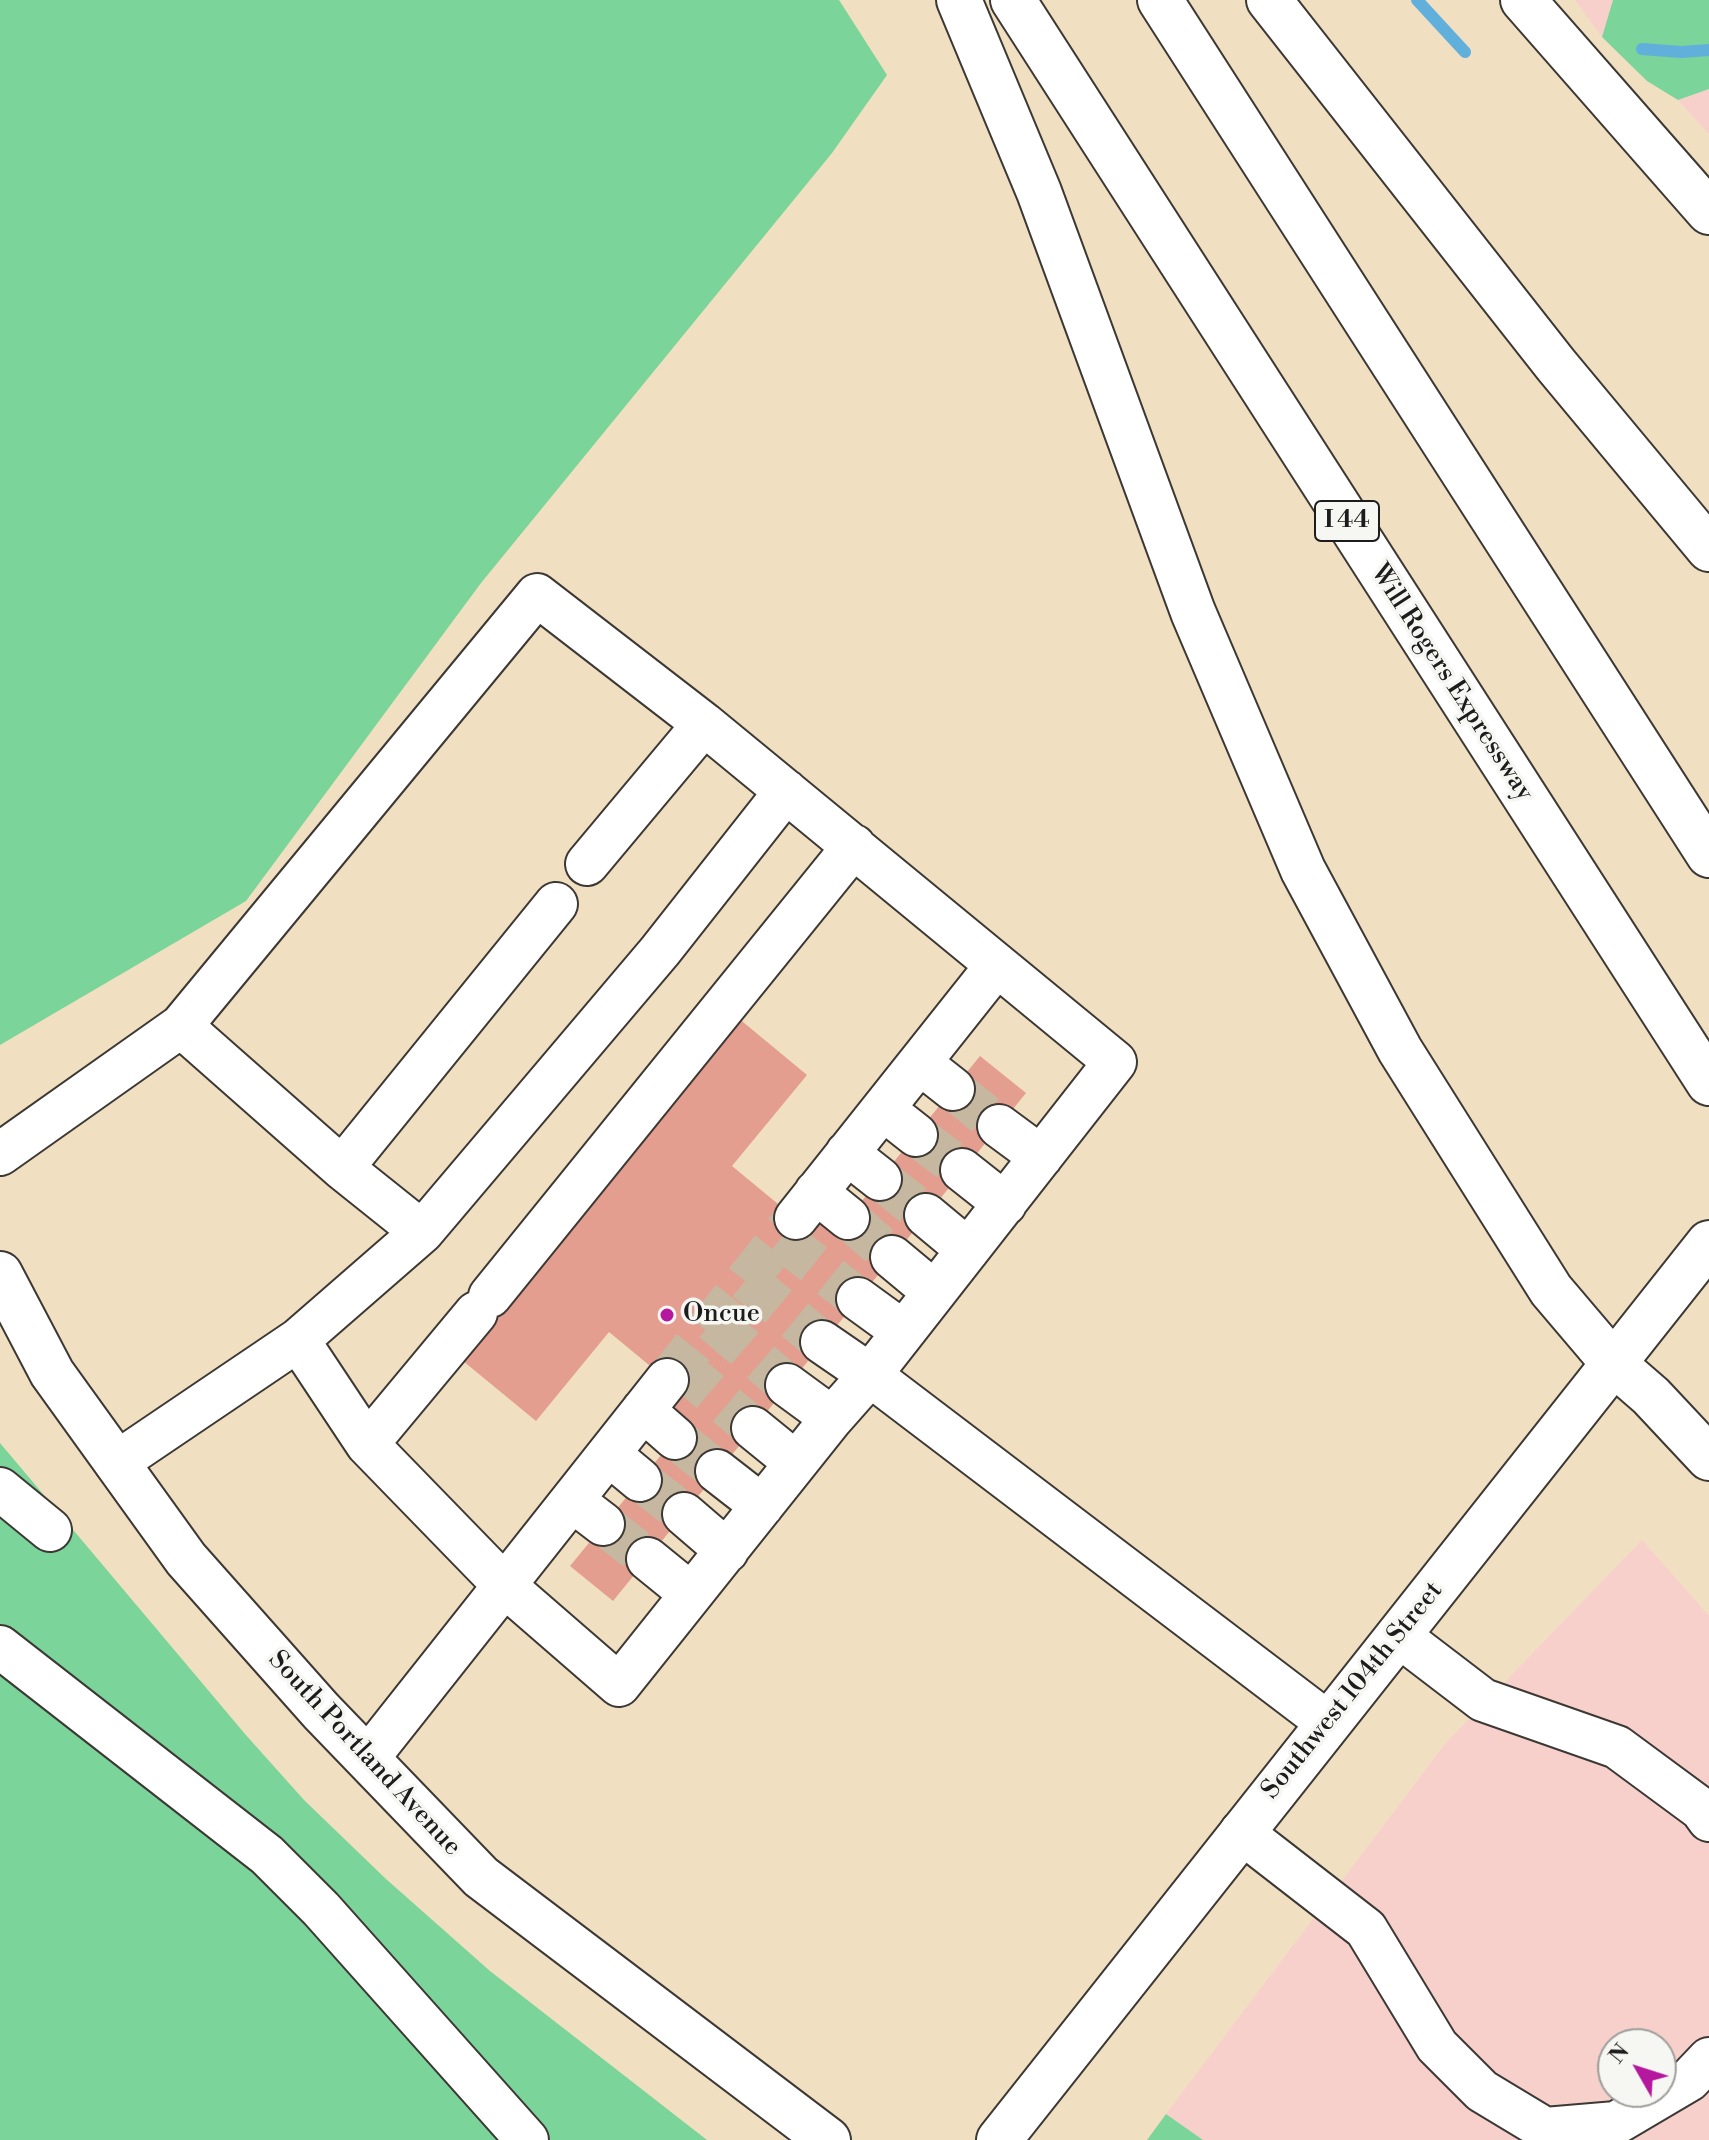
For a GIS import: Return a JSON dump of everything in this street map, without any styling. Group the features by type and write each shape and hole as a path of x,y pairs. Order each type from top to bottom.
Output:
{"main road":[{"path":"959,0 1039,192 1193,612 1303,870 1408,1064 1551,1290 1613,1363 1651,1396 1709,1458"},
{"name":"Will Rogers Expressway","path":"1013,0 1709,1083"},
{"path":"1160,0 1709,855"},
{"path":"1269,0 1547,353 1709,549"},
{"path":"1523,0 1709,212"},
{"name":"Southwest 104th Street","path":"999,2140 1709,1243"},
{"name":"South Portland Avenue","path":"0,1274 52,1373 186,1559 321,1711 481,1877 828,2140"}],"lane":[{"path":"0,1154 181,1026 537,595 704,724 1115,1062 870,1375 832,1418 619,1685 505,1586 367,1444 298,1340"},
{"path":"587,864 704,724"},
{"path":"116,1463 298,1340 422,1232 660,951 786,791"},
{"path":"367,1444 854,846"},
{"path":"342,1168 556,904"},
{"path":"848,1218 806,1205 997,965"},
{"path":"181,1026 342,1168 422,1232"},
{"path":"920,1063 953,1089"},
{"path":"883,1109 916,1135"},
{"path":"999,1126 1041,1157"},
{"path":"847,1153 880,1179"},
{"path":"962,1170 1005,1204"},
{"path":"926,1215 968,1250"},
{"path":"892,1257 934,1292"},
{"path":"858,1299 902,1331"},
{"path":"822,1342 870,1375 1328,1723"},
{"path":"787,1385 832,1418"},
{"path":"367,1759 505,1586 588,1513 625,1468 655,1395 675,1438"},
{"path":"753,1428 796,1463"},
{"path":"717,1471 762,1506"},
{"path":"0,1489 50,1530"},
{"path":"684,1514 727,1551"},
{"path":"648,1559 691,1594"},
{"path":"1398,1635 1483,1700 1617,1747 1701,1809 1709,1820"},
{"path":"0,1647 267,1855 321,1909 527,2140"},
{"path":"1241,1832 1366,1929 1437,2046 1482,2091 1545,2129 1616,2123 1689,2080 1709,2059"}],"shaded area":[{"path":"1575,0 1613,0 1602,37"},
{"path":"1709,89 1709,134 1678,100"},
{"path":"1642,1540 1709,1616 1709,2140 1203,2140 1166,2114 1445,1744"}],"green space":[{"path":"0,0 839,0 887,75 832,153 481,583 246,901 0,1045"},
{"path":"1613,0 1709,0 1709,89 1678,100 1647,81 1602,37"},
{"path":"0,1443 304,1800 386,1879 490,1971 707,2140 0,2140"},
{"path":"1166,2114 1203,2140 1147,2140"}],"building":[{"name":"Oncue","path":"737,1017 807,1075 732,1166 801,1223 848,1218 980,1056 1026,1093 613,1601 570,1566 675,1438 672,1384 609,1332 536,1421 457,1356"}],"waterway":[{"path":"1417,0 1465,52"},
{"path":"1642,49 1681,52 1709,50"}],"tunnel":[{"path":"953,1089 999,1126"},
{"path":"916,1135 962,1170"},
{"path":"880,1179 926,1215"},
{"path":"667,1380 796,1218"},
{"path":"848,1218 892,1257"},
{"path":"781,1238 858,1299"},
{"path":"746,1280 822,1342"},
{"path":"713,1321 787,1385"},
{"path":"678,1365 753,1428"},
{"path":"675,1438 717,1471"},
{"path":"640,1480 684,1514"},
{"path":"603,1524 648,1559"}],"place":[{"name":"Oncue","path":"667,1315"}]}
